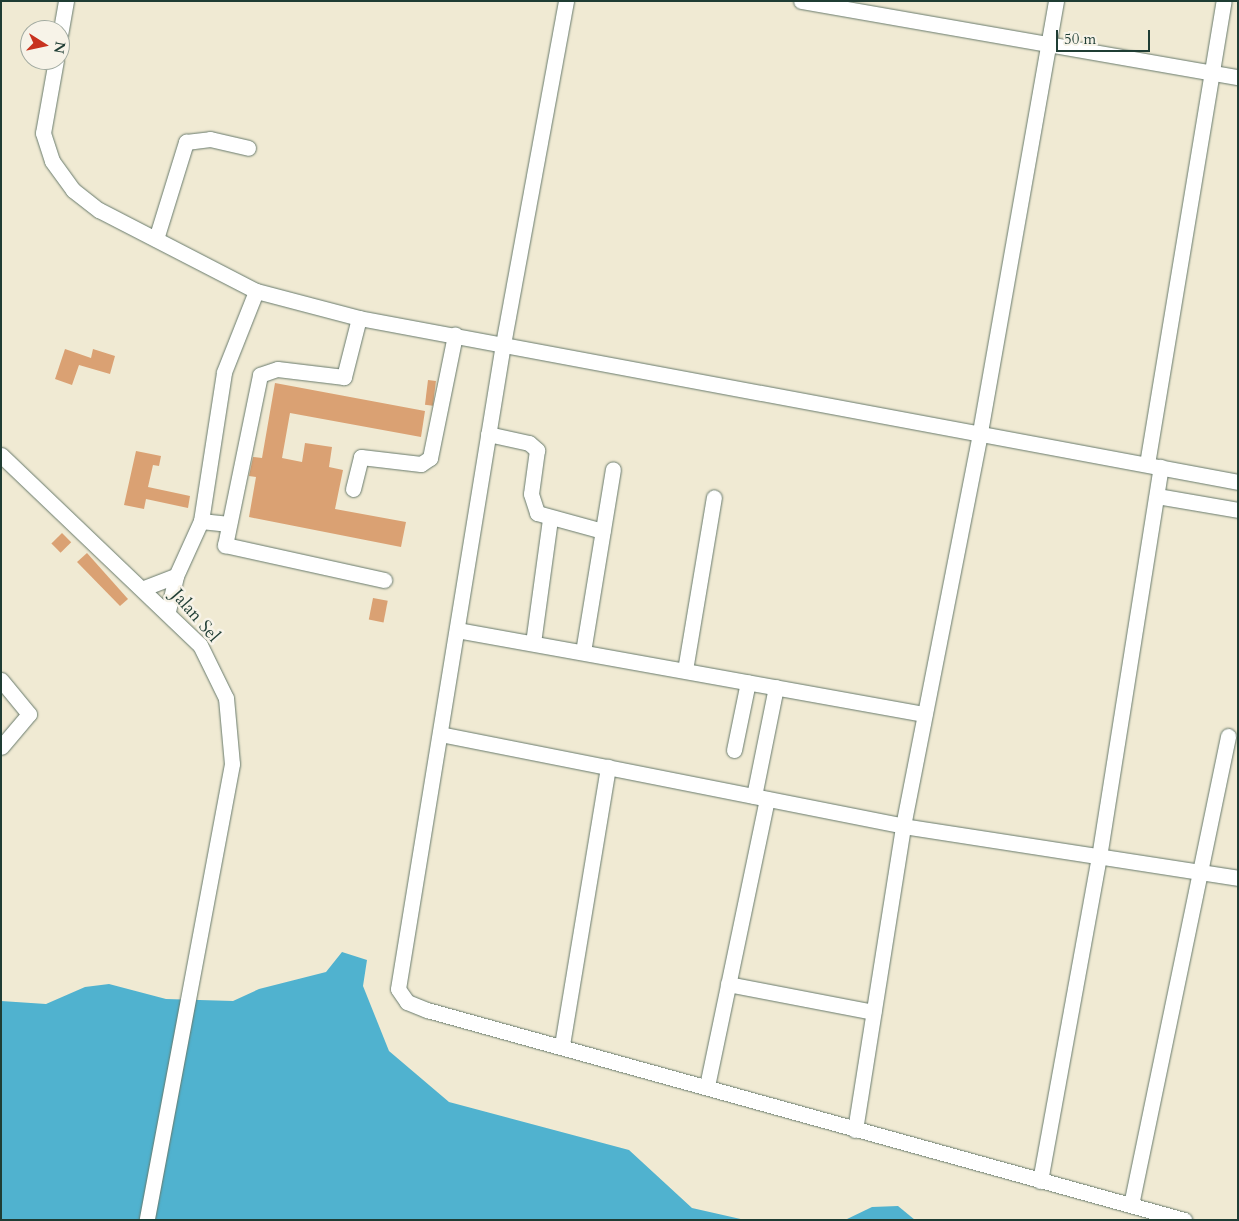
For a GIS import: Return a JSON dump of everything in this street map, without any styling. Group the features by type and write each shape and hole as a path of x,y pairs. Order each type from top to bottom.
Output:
{"street":[{"path":"63,20 66,1"},
{"path":"566,1 503,344 458,630 398,989 407,1002 427,1010 562,1045 855,1130 1184,1220"},
{"path":"801,1 1238,77"},
{"path":"855,1130 903,826 980,432 1056,1"},
{"path":"1040,1181 1099,856 1156,496 1154,466 1210,73 1224,1"},
{"path":"54,70 43,132 52,161 72,190 99,210 256,291 359,318 980,432 1238,482"},
{"path":"156,239 186,142 210,140 248,148"},
{"path":"168,611 176,576 201,521 224,372 256,291"},
{"path":"359,318 344,377 277,369 260,375 229,524 227,549 384,580"},
{"path":"353,489 361,457 422,464 430,458 455,335"},
{"path":"488,434 529,443 537,450 531,501 537,513 550,519 603,531"},
{"name":"Jalan Sel","path":"1,455 144,588 200,645 214,670 226,698 231,731 232,764 147,1220"},
{"path":"583,652 613,469"},
{"path":"1156,496 1238,510"},
{"path":"685,670 714,497"},
{"path":"533,643 550,519"},
{"path":"201,521 229,524"},
{"path":"144,588 176,576"},
{"path":"458,630 926,714"},
{"path":"1,680 29,714 1,747"},
{"path":"734,750 748,682"},
{"path":"707,1086 728,984 761,797 776,686"},
{"path":"440,734 903,826 1238,878"},
{"path":"1131,1205 1228,736"},
{"path":"562,1045 608,767"},
{"path":"728,984 874,1012"}],"water":[{"path":"342,952 367,960 363,986 389,1051 449,1102 629,1150 692,1208 745,1220 1,1220 1,1001 46,1004 85,987 109,984 166,999 233,1001 259,989 326,972"},
{"path":"898,1206 915,1220 845,1220 872,1207"}],"building":[{"path":"65,349 91,358 93,349 115,356 110,374 79,365 72,385 55,379"},
{"path":"428,380 436,381 433,406 425,405"},
{"path":"275,383 425,411 421,437 290,413 282,458 302,462 305,443 332,447 329,467 343,470 335,509 406,522 401,547 249,517 256,477 249,476 253,457 262,458"},
{"path":"136,451 161,456 159,466 153,465 148,487 190,496 188,508 146,499 144,509 124,505"},
{"path":"62,533 71,542 61,553 51,544"},
{"path":"87,553 128,599 120,606 77,562"},
{"path":"373,598 388,601 384,622 369,620"}]}
